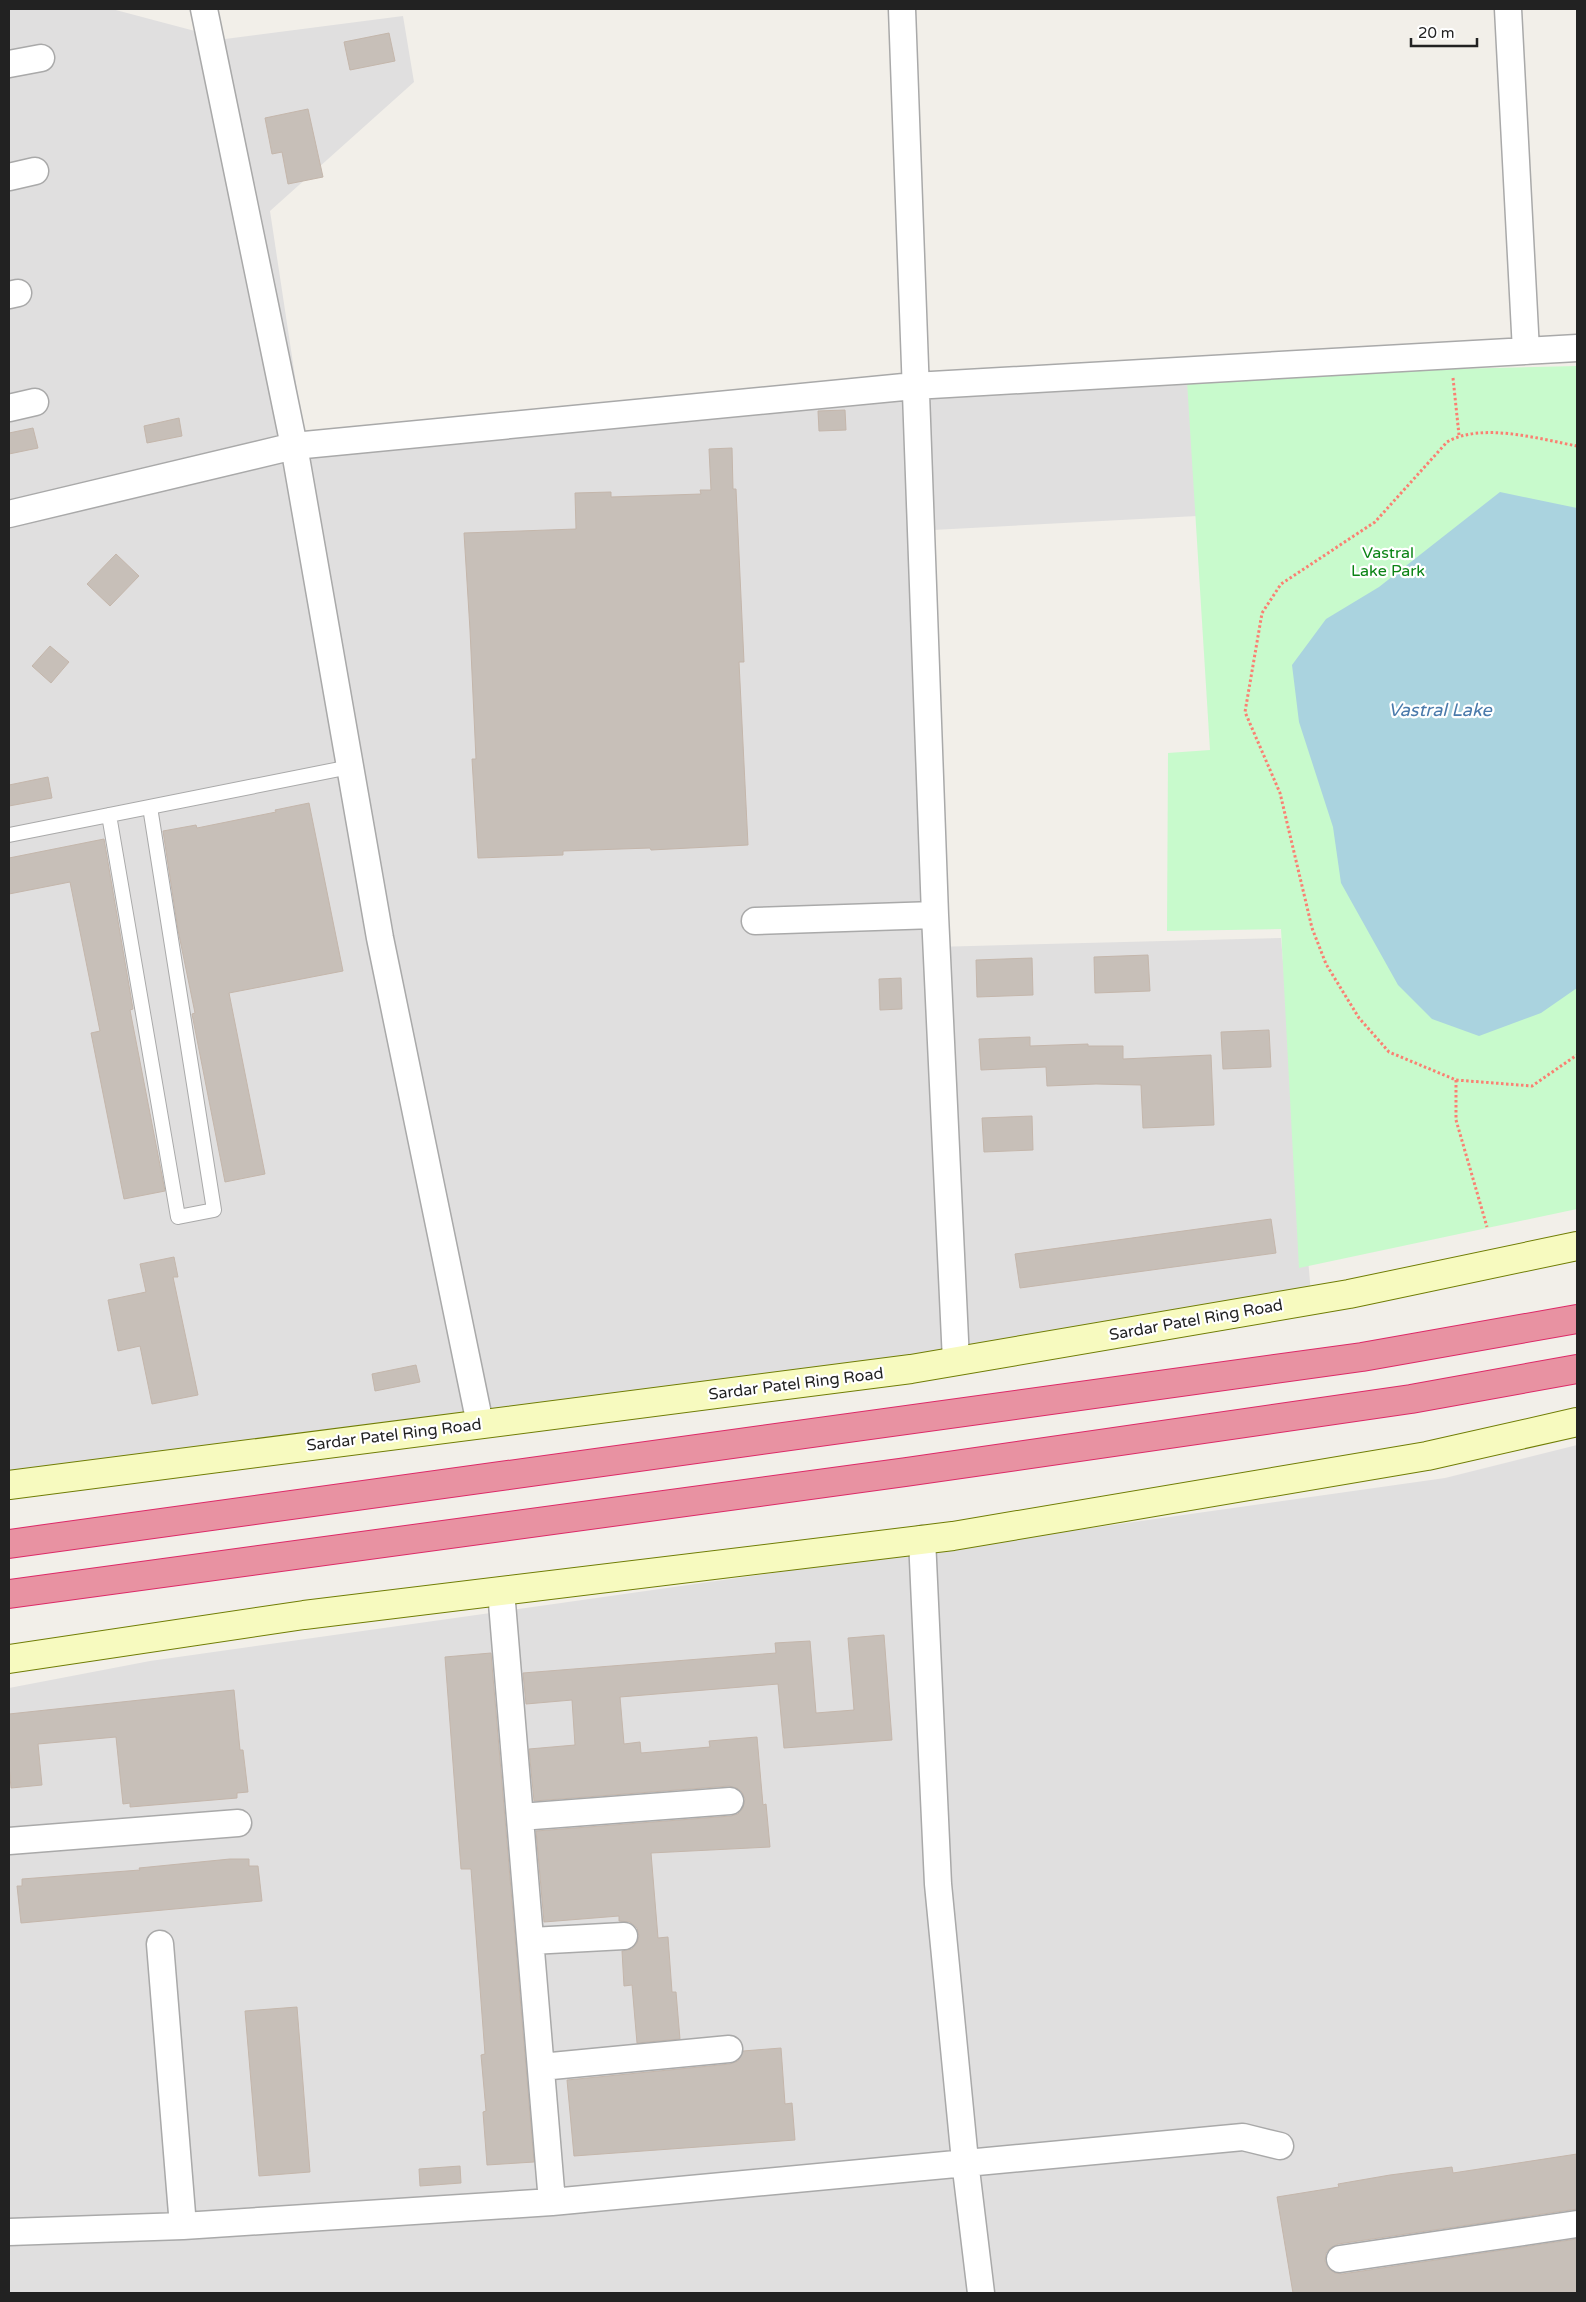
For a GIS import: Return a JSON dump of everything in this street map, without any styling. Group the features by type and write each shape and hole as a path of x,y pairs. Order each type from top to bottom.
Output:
{"highway":[{"path":"9,1544 1362,1357 1577,1318"},
{"path":"9,1594 916,1470 1411,1399 1577,1369"}],"street":[{"path":"204,9 294,446 380,938 480,1424"},
{"path":"902,9 914,386 935,915 956,1361"},
{"path":"1508,9 1526,351"},
{"path":"9,64 40,58"},
{"path":"9,177 35,171"},
{"path":"9,514 294,446 914,386 1577,348"},
{"path":"9,408 35,402"},
{"path":"755,921 935,915"},
{"name":"Sardar Patel Ring Road","path":"9,1485 911,1369 1349,1294 1577,1246"},
{"path":"9,1659 304,1615 922,1540 1427,1456 1577,1422"},
{"path":"922,1540 938,1884 965,2161 981,2293"},
{"path":"501,1591 552,2202"},
{"path":"520,1818 730,1801"},
{"path":"9,1841 238,1823"},
{"path":"531,1941 624,1936"},
{"path":"160,1944 183,2226"},
{"path":"542,2067 729,2049"},
{"path":"9,2232 183,2226 552,2202 965,2161 1243,2137 1280,2146"},
{"path":"1340,2259 1577,2224"}],"lane":[{"path":"9,835 350,767"},
{"path":"109,815 178,1217 214,1210 150,807"}],"path":[{"path":"1452,369 1459,435"},
{"path":"1577,446 1503,433 1459,435 1447,442 1375,522 1280,584 1262,613 1245,712 1280,793 1312,928 1326,964 1359,1018 1389,1052 1456,1080 1532,1086 1577,1055"},
{"path":"1456,1080 1456,1120 1487,1227"}],"shaded area":[{"path":"9,9 112,9 225,39 403,16 414,82 270,211 304,436 1192,372 1197,516 914,531 934,947 1281,938 1311,1294 943,1352 9,1474"},
{"path":"1577,1445 1577,2293 9,2293 9,1688 150,1661 1445,1478"}],"green space":[{"name":"Vastral Lake Park","path":"1577,366 1577,1209 1299,1268 1281,929 1167,931 1168,753 1210,750 1187,381 1451,369"}],"water":[{"name":"Vastral Lake","path":"1500,492 1577,508 1577,988 1541,1013 1479,1036 1432,1019 1398,985 1341,883 1333,827 1299,722 1292,665 1326,619 1379,587"}],"building":[{"path":"389,33 395,61 350,70 344,42"},
{"path":"308,109 323,177 288,184 282,152 272,154 265,118"},
{"path":"845,410 846,430 819,431 818,411"},
{"path":"179,418 182,436 147,443 144,426"},
{"path":"33,428 38,448 9,454 9,433"},
{"path":"732,448 733,489 736,489 744,662 739,662 748,845 651,850 650,848 563,851 563,855 478,858 472,759 476,759 464,533 576,529 575,493 611,492 611,497 701,494 700,490 711,490 709,449"},
{"path":"116,554 139,576 110,606 87,584"},
{"path":"50,646 69,662 51,683 32,666"},
{"path":"48,777 52,798 9,806 9,785"},
{"path":"309,803 343,971 229,993 265,1174 225,1182 192,1014 195,1013 178,930 163,831 196,825 197,828 276,812 275,810"},
{"path":"104,839 133,1009 130,1010 165,1191 124,1199 91,1033 100,1031 70,882 9,894 9,858"},
{"path":"1148,955 1150,991 1095,993 1094,957"},
{"path":"1032,958 1033,995 977,997 976,960"},
{"path":"901,978 902,1009 880,1010 879,979"},
{"path":"1269,1030 1271,1067 1223,1069 1221,1032"},
{"path":"1030,1037 1030,1046 1088,1044 1088,1046 1123,1046 1123,1059 1211,1055 1214,1125 1143,1128 1141,1085 1047,1086 1046,1067 981,1070 979,1039"},
{"path":"1032,1116 1033,1150 984,1152 982,1118"},
{"path":"1271,1219 1276,1253 1020,1288 1015,1254"},
{"path":"174,1257 178,1277 173,1277 198,1395 152,1404 140,1346 118,1351 108,1300 146,1292 140,1264"},
{"path":"416,1365 420,1382 375,1391 372,1374"},
{"path":"884,1635 892,1740 784,1748 778,1684 620,1697 624,1744 640,1742 641,1753 710,1747 709,1741 757,1737 763,1805 766,1804 770,1847 651,1853 658,1938 668,1937 672,1992 676,1992 680,2039 637,2043 632,1985 624,1986 622,1951 632,1949 637,1943 639,1936 637,1928 630,1922 619,1921 619,1916 544,1922 536,1831 731,1816 738,1814 743,1808 745,1799 742,1792 737,1788 729,1786 534,1801 529,1749 575,1745 572,1700 526,1704 523,1673 776,1653 775,1643 810,1641 816,1713 854,1710 848,1638"},
{"path":"491,1653 534,2162 487,2165 483,2112 486,2111 481,2055 485,2054 471,1869 461,1869 445,1657"},
{"path":"234,1690 240,1750 243,1750 248,1792 237,1793 237,1798 130,1807 130,1803 123,1804 116,1737 38,1744 42,1785 11,1788 9,1714"},
{"path":"230,1859 249,1859 249,1866 258,1866 262,1901 21,1923 17,1886 22,1886 22,1879 140,1870 139,1868"},
{"path":"297,2007 310,2172 259,2176 245,2011"},
{"path":"781,2048 785,2104 792,2103 795,2140 574,2156 567,2080 730,2064 738,2061 743,2051"},
{"path":"1577,2154 1577,2209 1338,2244 1330,2248 1326,2253 1325,2261 1329,2269 1335,2273 1342,2274 1577,2239 1577,2293 1293,2293 1277,2197 1339,2187 1338,2184 1390,2175 1452,2167 1453,2173"},
{"path":"460,2166 461,2183 420,2186 419,2169"}]}
